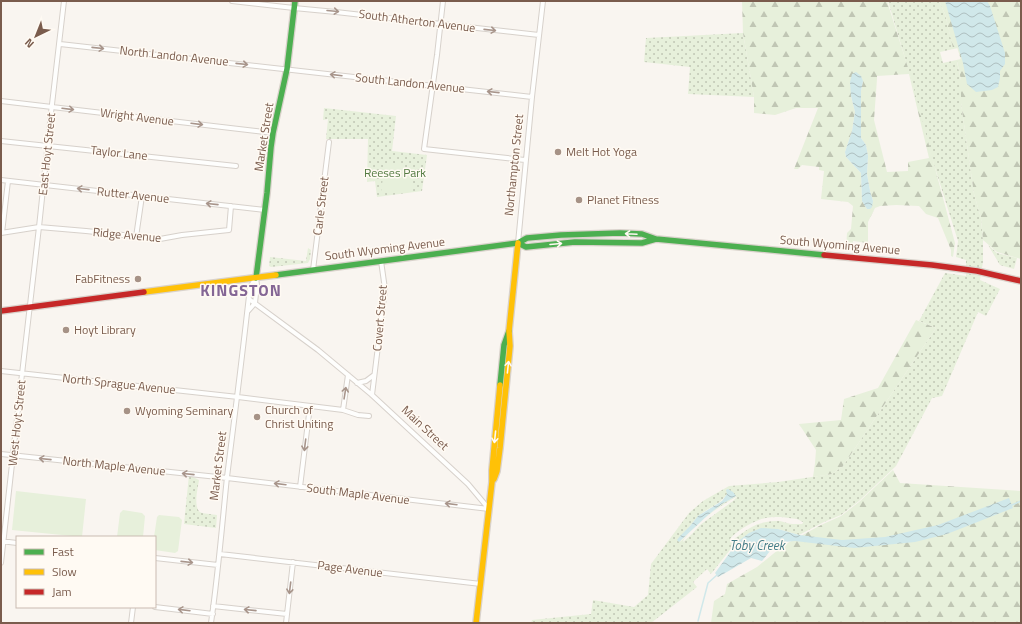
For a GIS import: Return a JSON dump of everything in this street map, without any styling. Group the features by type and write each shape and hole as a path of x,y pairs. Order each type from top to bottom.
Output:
{"main road":[{"name":"Market Street","path":"256,278 274,133 287,69 294,1"},
{"name":"South Wyoming Avenue","path":"1,311 518,243 526,247 575,242 642,243 656,239 932,265 977,271 1021,281"},
{"name":"Northampton Street","path":"489,509 504,345 509,330 518,243"},
{"path":"476,623 489,509"}],"street":[{"name":"East Hoyt Street","path":"30,307 64,1"},
{"name":"South Atherton Avenue","path":"232,1 539,35"},
{"path":"443,1 438,55 424,149 525,160"},
{"name":"Northampton Street","path":"518,243 525,160 543,1"},
{"name":"North Landon Avenue","path":"60,44 287,69"},
{"name":"South Landon Avenue","path":"287,69 532,97"},
{"name":"Wright Avenue","path":"1,101 274,133"},
{"name":"Taylor Lane","path":"1,141 236,166"},
{"name":"Carle Street","path":"313,270 329,142"},
{"name":"Rutter Avenue","path":"1,180 265,210"},
{"path":"2,233 3,212 8,181"},
{"path":"136,237 142,196"},
{"name":"Ridge Avenue","path":"2,233 39,227 160,239 229,230 231,206"},
{"name":"Covert Street","path":"372,395 385,289 380,261"},
{"name":"Market Street","path":"211,623 250,286 256,278"},
{"name":"Market Street","path":"255,303 257,285 256,278"},
{"name":"Main Street","path":"249,299 318,350 372,395 468,484 489,509"},
{"path":"247,311 255,303"},
{"name":"West Hoyt Street","path":"1,563 2,541 30,307"},
{"name":"North Sprague Avenue","path":"1,371 343,410"},
{"path":"348,375 343,410 358,415 369,416"},
{"path":"357,383 366,381 374,375"},
{"path":"300,487 310,406"},
{"name":"North Maple Avenue","path":"1,454 227,478"},
{"name":"South Maple Avenue","path":"227,478 489,509"},
{"path":"2,541 16,543"},
{"name":"Page Avenue","path":"220,554 481,584"},
{"path":"156,558 218,565"},
{"path":"286,623 293,562"},
{"path":"214,606 287,614"},
{"path":"156,607 213,614"},
{"path":"131,623 133,608"}],"green space":[{"path":"742,1 887,1 910,74 955,243 953,257 951,256 951,250 938,218 926,214 919,206 896,205 880,206 875,208 868,222 868,243 853,241 852,249 846,249 847,233 851,229 853,206 848,202 821,199 824,171 819,170 819,167 802,165 798,169 794,169 818,108 796,108 775,115 754,113 754,97 743,33","holes":["909,74 929,158 908,162 908,171 887,172 874,120 877,76","863,81 861,91 861,138 866,145 868,156 867,174 873,201 867,209 862,201 861,173 846,157 845,152 852,131 855,112 851,96"]},
{"path":"888,1 939,1 945,14 953,47 958,48 940,52 943,63 961,59 961,61 957,62 961,80 961,103 974,194 981,218 983,240 983,262 980,280 1000,289 986,316 978,312 942,396 932,398 896,466 859,501 841,515 799,535 778,529 749,533 733,546 711,574 707,569 693,582 697,587 651,623 531,623 532,620 591,614 593,600 634,607 648,595 651,564 689,513 703,501 729,486 778,482 832,474 843,466 936,328 919,321 945,273 966,276 966,260 956,257 958,241 931,155 910,75","holes":["727,494 736,496 722,504 703,520 721,506 737,497 700,525 683,542 691,531 680,542 688,528 696,519 702,513 721,501","781,517 797,519 803,523 791,524 780,521 765,522 753,526 732,540 730,539 747,525 767,518"]},
{"path":"939,1 1021,1 1021,259 997,252 983,240 981,218 974,194 961,103 961,80 957,61 961,60 957,47 953,48 945,14"},
{"path":"743,33 754,97 688,94 690,67 644,62 646,38"},
{"name":"Reeses Park","path":"324,108 396,116 392,151 427,155 422,191 377,197 375,181 367,182 368,139 326,139 328,119 323,120"},
{"path":"385,163 398,164 404,166 408,170 412,179 410,192 381,192"},
{"path":"988,245 997,253 1017,258 1014,269 1000,265"},
{"path":"308,248 311,250 308,263 269,266 270,257 306,261"},
{"path":"916,320 936,328 843,466 832,474 813,477 816,450 799,424 841,420 844,399 878,388"},
{"path":"893,470 900,483 1021,491 1021,623 711,623 714,601 725,594 727,584 757,567 784,545 841,516 859,502"},
{"path":"189,475 199,480 196,498 197,508 202,513 217,515 216,528 184,524"},
{"path":"16,491 86,499 82,536 12,530"},
{"path":"123,510 142,513 145,516 143,536 117,536 120,513"},
{"path":"159,515 179,517 182,520 178,551 175,553 156,550 156,536 154,536 157,517"}],"water":[{"path":"945,1 987,1 1005,53 1005,64 1000,71 998,87 992,90 976,92 967,84 963,63"},
{"path":"856,72 861,76 863,81 861,91 861,138 866,145 868,156 867,174 873,201 870,209 867,209 862,201 861,173 846,157 845,152 852,131 855,112 851,96 850,82 852,74"},
{"path":"728,489 736,496 722,504 708,515 679,542 677,540 698,516 722,501 727,494 726,490"},
{"name":"Toby Creek","path":"1009,498 1013,508 947,534 915,542 854,548 795,541 784,542 770,551 762,561 751,558 718,577 715,573 738,543 737,542 749,533 761,528 778,529 799,535 842,540 885,537 938,525"}],"waterway":[{"name":"Toby Creek","path":"1012,505 1021,501"},
{"name":"Toby Creek","path":"698,621 708,583 717,575"}],"traffic: fast":[{"path":"256,278 267,193 271,147 287,69 295,1"},
{"path":"276,275 518,243 527,238 561,235 620,233 642,234 656,239 824,255"},
{"path":"518,243 526,247 575,242 642,243 656,239"},
{"path":"500,385 504,345 509,331"}],"traffic: slow":[{"path":"494,479 497,471 500,448 510,346 509,331 518,243"},
{"path":"144,292 276,275"},
{"path":"476,623 492,482 500,385"}],"traffic: jam":[{"path":"824,255 932,265 977,271 1021,281"},
{"path":"1,311 144,292"}],"place":[{"name":"Melt Hot Yoga","path":"558,152"},
{"name":"Planet Fitness","path":"579,200"},
{"name":"FabFitness","path":"138,279"},
{"name":"Hoyt Library","path":"66,330"},
{"name":"Wyoming Seminary","path":"127,411"},
{"name":"Church of Christ Uniting","path":"257,417"}],"district":[{"name":"KINGSTON","path":"241,290"}]}
